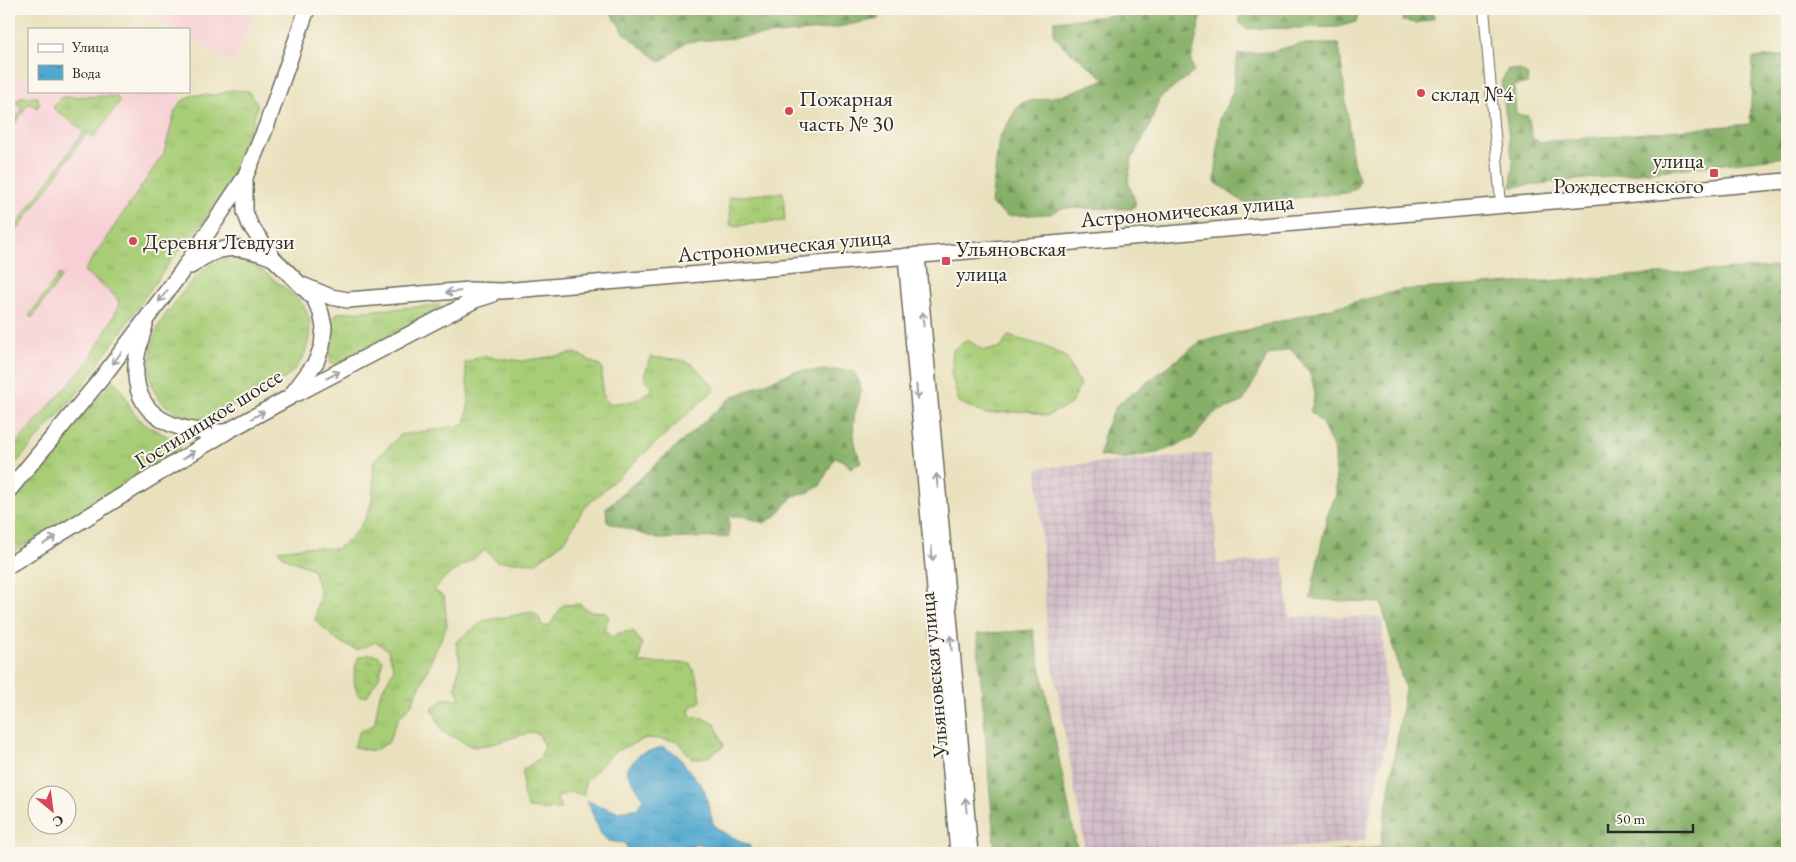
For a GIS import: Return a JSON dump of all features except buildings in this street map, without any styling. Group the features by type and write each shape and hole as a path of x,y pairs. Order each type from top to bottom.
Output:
{"main road":[{"name":"Гостилицкое шоссе","path":"9,490 62,429 180,274 245,177 266,127 308,9"},
{"name":"Гостилицкое шоссе","path":"9,565 226,432 290,397 316,362 322,346 324,327 321,313 314,298 273,258 250,225 245,212 245,177"},
{"name":"Астрономическая улица","path":"302,285 331,297 348,300 469,290 502,291 1787,181"},
{"path":"180,274 211,251 227,248 255,250 273,258"},
{"name":"Ульяновская улица","path":"911,255 958,853"},
{"name":"Ульяновская улица","path":"911,255 970,853"},
{"name":"Астрономическая улица","path":"290,397 475,300 502,291"},
{"path":"146,319 136,363 138,390 145,402 153,412 179,428 197,432 226,432"}],"street":[{"path":"1484,9 1501,204"}],"shaded area":[{"path":"136,9 255,9 233,63 190,39 190,28 170,28"},
{"path":"9,78 28,78 28,92 179,92 181,102 126,301 96,359 9,452"},
{"path":"1211,454 1217,564 1283,558 1289,616 1382,617 1387,736 1364,841 1238,853 1086,853 1047,631 1037,468"}],"green space":[{"path":"608,9 878,9 879,19 822,30 687,42 661,62 625,34"},
{"path":"1181,9 1203,9 1191,60 1194,72 1159,99 1149,128 1132,158 1128,181 1136,204 1132,209 1062,208 1050,214 1007,216 991,204 999,138 1020,103 1064,95 1105,79 1063,46 1054,35 1054,21"},
{"path":"1246,9 1355,9 1358,16 1356,22 1338,27 1246,29 1240,23 1239,16"},
{"path":"1402,9 1433,9 1434,18 1418,23 1402,21 1404,15"},
{"path":"1300,44 1339,44 1353,163 1359,179 1357,187 1347,193 1244,203 1215,182 1220,118 1232,94 1238,54 1269,52"},
{"path":"1787,55 1787,157 1511,187 1513,164 1501,82 1508,69 1520,70 1528,75 1527,83 1514,86 1516,114 1528,116 1533,139 1541,142 1750,124 1753,58"},
{"path":"231,90 248,91 257,103 257,108 238,165 222,200 169,263 81,389 9,471 9,452 89,361 117,310 119,302 116,297 84,271 164,153 175,111 181,102 193,95 216,95"},
{"path":"116,96 120,101 94,138 87,133 18,229 15,227 84,131 53,108 59,99 64,97"},
{"path":"21,97 37,97 40,104 37,108 29,103 9,132 9,126 22,108 15,102"},
{"path":"783,192 785,221 731,226 729,197"},
{"path":"224,259 241,261 255,266 297,298 303,304 308,316 310,334 301,360 290,374 281,381 225,411 201,419 193,418 174,411 158,397 150,379 150,357 157,330 166,314 199,274"},
{"path":"1787,266 1787,853 1330,853 1380,847 1405,689 1381,603 1310,599 1327,516 1336,495 1335,453 1322,423 1310,411 1314,385 1308,370 1290,349 1268,355 1243,402 1214,413 1193,438 1161,452 1122,459 1100,456 1104,432 1116,406 1200,342 1401,290"},
{"path":"59,274 62,276 32,318 29,316"},
{"path":"439,305 439,309 338,364 331,364 332,319 338,313"},
{"path":"1008,336 1044,346 1066,357 1080,385 1071,404 1047,416 1027,411 985,414 959,402 951,373 953,350 967,340 983,350 1001,348"},
{"path":"576,353 602,367 602,392 608,404 634,401 653,389 644,378 650,357 688,362 700,371 715,389 583,509 565,541 535,563 496,561 486,550 444,578 434,590 444,597 447,625 412,704 398,719 388,743 373,751 354,747 360,730 374,725 380,694 394,669 388,650 376,642 357,650 339,642 315,620 320,592 313,569 285,558 278,550 305,547 337,549 357,531 368,512 372,501 373,462 400,435 465,425 469,400 465,363 482,356 522,361"},
{"path":"795,371 853,371 860,384 861,389 855,412 854,430 856,447 861,463 850,468 845,462 835,457 820,486 807,493 793,496 776,516 764,523 742,516 729,516 729,537 657,539 607,522 606,508 732,397"},
{"path":"113,381 121,389 131,409 139,419 172,439 181,448 9,555 9,500"},
{"path":"580,604 589,611 605,612 609,618 604,629 611,637 633,631 642,644 639,663 690,663 698,681 701,701 689,709 690,716 702,718 715,724 724,746 708,757 692,759 678,741 646,738 614,752 585,782 584,795 569,792 557,798 561,809 528,808 523,793 523,770 541,757 544,747 539,734 532,732 492,744 473,747 443,732 432,709 443,699 460,699 455,686 460,663 456,642 483,621 532,612 539,617 542,626 549,626 563,605"},
{"path":"1033,630 1078,853 995,853 977,634"},
{"path":"369,654 379,656 382,660 381,672 367,696 359,696 354,682 355,667 359,657"}],"water":[{"path":"663,747 677,755 704,789 713,823 719,830 750,846 749,853 710,853 703,845 693,843 695,853 631,853 624,843 608,841 601,834 587,801 618,812 638,808 643,798 626,770 640,754"}],"place":[{"name":"склад №4","path":"1421,93"},
{"name":"Пожарная часть № 30","path":"789,111"},
{"name":"улица Рождественского","path":"1714,173"},
{"name":"Деревня Левдузи","path":"133,241"},
{"name":"Ульяновская улица","path":"946,261"}]}
